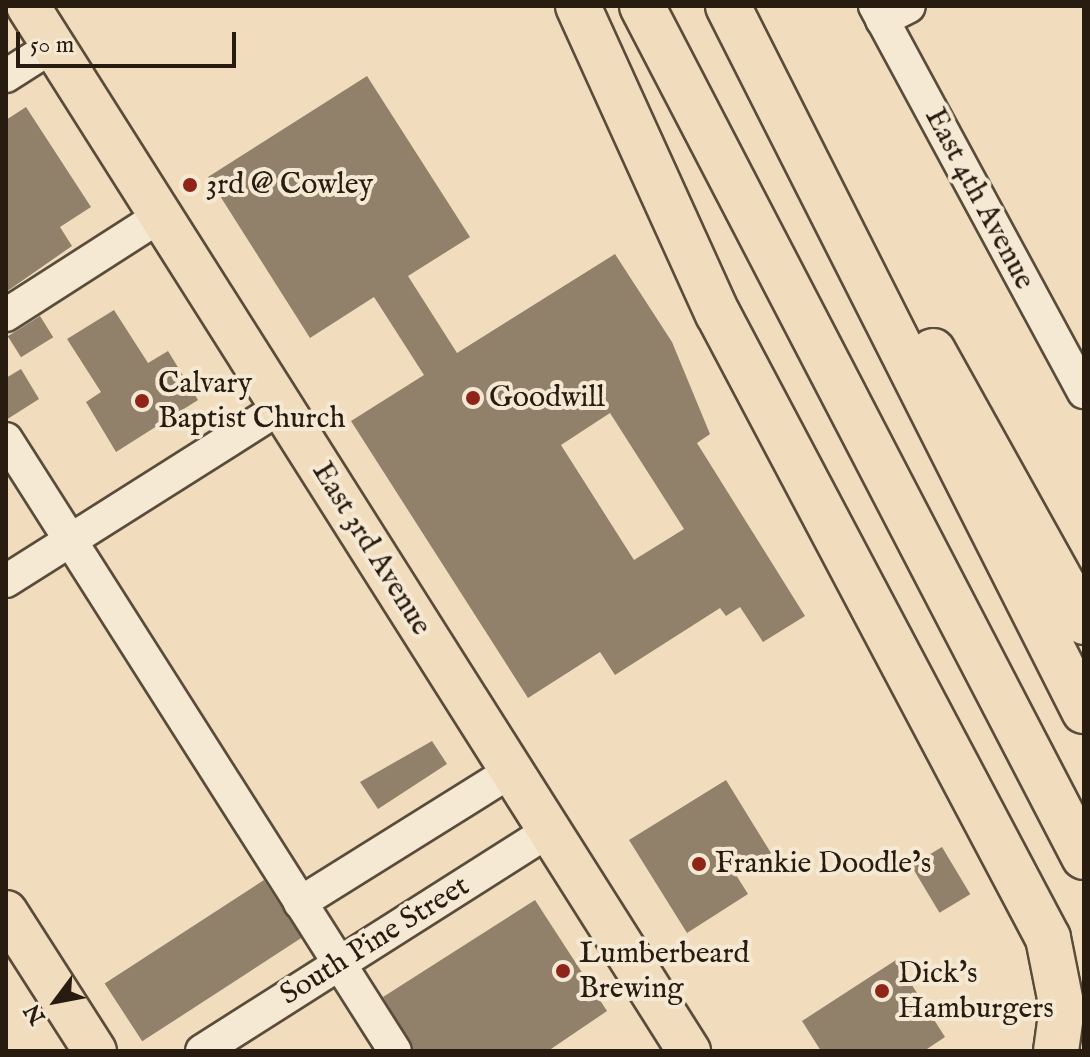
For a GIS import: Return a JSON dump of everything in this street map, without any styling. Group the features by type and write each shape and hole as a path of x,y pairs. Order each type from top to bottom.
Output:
{"highway":[{"path":"578,6 718,314 1048,938 1062,1008 1056,1051"},
{"path":"642,6 1084,857"},
{"path":"730,6 1084,622"},
{"path":"730,6 1084,711"}],"main road":[{"name":"East 3rd Avenue","path":"28,6 689,1051"},
{"path":"6,912 95,1051"}],"street":[{"name":"East 4th Avenue","path":"889,11 1084,392"},
{"path":"6,76 53,46"},
{"path":"6,315 160,216"},
{"path":"6,581 281,407"},
{"path":"6,439 395,1051"},
{"path":"300,903 511,771"},
{"name":"South Pine Street","path":"206,1050 549,831"}],"building":[{"name":"Goodwill","path":"367,76 470,237 408,276 457,353 615,254 672,342 710,434 697,443 805,616 763,642 740,607 726,616 720,608 615,675 600,652 528,698 351,421 424,375 374,297 310,338 208,177","holes":["610,413 684,529 634,560 561,445"]},
{"path":"26,107 91,207 60,227 72,246 6,292 6,120"},
{"name":"Calvary Baptist Church","path":"114,310 148,363 168,351 198,400 116,452 86,402 101,392 67,339"},
{"path":"40,316 53,337 21,357 8,336"},
{"path":"21,369 39,399 6,420 6,378"},
{"path":"432,741 447,764 378,809 360,782"},
{"name":"Frankie Doodle’s","path":"726,780 771,853 736,875 748,894 687,933 629,840"},
{"name":"Dick's Hamburgers","path":"942,847 970,894 939,913 911,866"},
{"path":"264,880 302,938 142,1041 105,983"},
{"path":"535,900 607,1011 548,1051 414,1051 383,997"},
{"name":"Dick's Hamburgers","path":"896,960 945,1037 924,1051 821,1051 802,1021"}],"place":[{"name":"3rd @ Cowley","path":"190,185"},
{"name":"Goodwill","path":"473,398"},
{"name":"Calvary Baptist Church","path":"142,401"},
{"name":"Frankie Doodle’s","path":"699,864"},
{"name":"Lumberbeard Brewing","path":"563,971"},
{"name":"Dick's Hamburgers","path":"882,991"}]}
